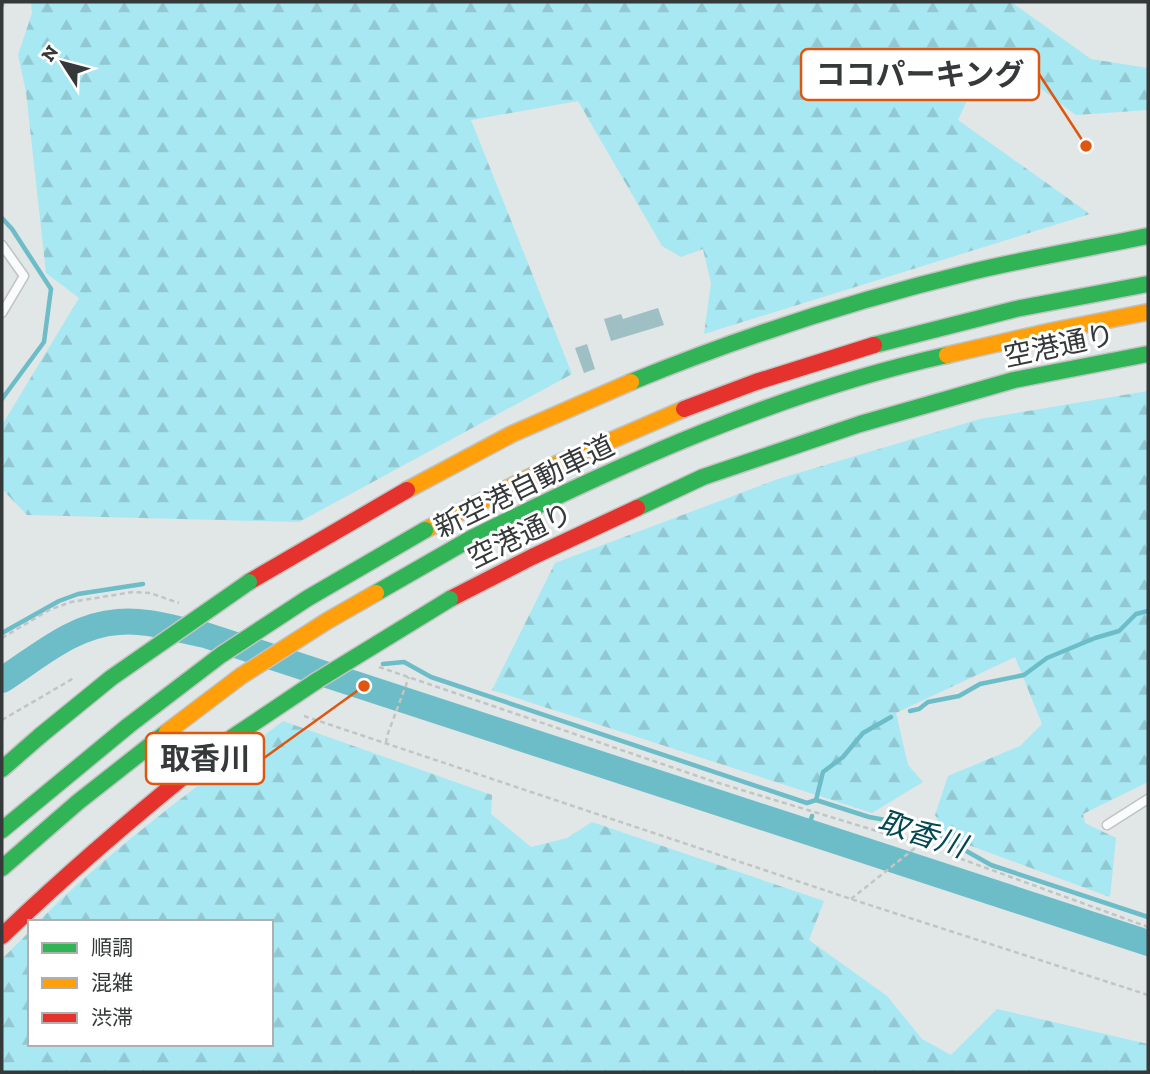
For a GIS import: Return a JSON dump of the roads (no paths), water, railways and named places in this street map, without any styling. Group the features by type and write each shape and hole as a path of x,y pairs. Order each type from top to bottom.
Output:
{"highway":[{"path":"2,769 111,678 249,582 357,517 549,417 654,372 806,318 969,273 1148,236"},
{"name":"新空港自動車道","path":"2,830 128,726 221,655 308,598 425,530 523,479 600,444 743,387 866,346 990,314 1148,284"},
{"name":"新空港自動車道","path":"2,867 78,802 241,676 327,621 472,538 553,497 644,456 753,414 862,377 997,343 1148,312"},
{"name":"空港通り","path":"2,936 71,870 145,806 233,737 318,680 450,599 532,557 703,477 860,424 1014,380 1148,354"}],"lane":[{"path":"2,245 24,276 2,313"},
{"path":"1107,825 1148,799"}],"waterway":[{"path":"2,218 51,289 44,342 2,399"},
{"path":"2,633 59,601 78,594 143,584"},
{"path":"910,711 919,709 928,702 959,696 980,684 1024,675 1047,658 1119,631 1136,614 1148,611"},
{"name":"取香川","path":"2,680 57,644 86,629 129,621 162,625 205,635 1148,943"},
{"path":"383,664 404,662 431,677 807,803 816,800 869,817 924,827 991,865 1148,917"},
{"name":"取香川","path":"2,675 4,679"},
{"path":"816,800 823,772 843,757 863,733 891,717"},
{"path":"807,831 812,816"}],"place":[{"name":"ココパーキング","path":"1086,146"},
{"name":"取香川","path":"364,686"}]}
